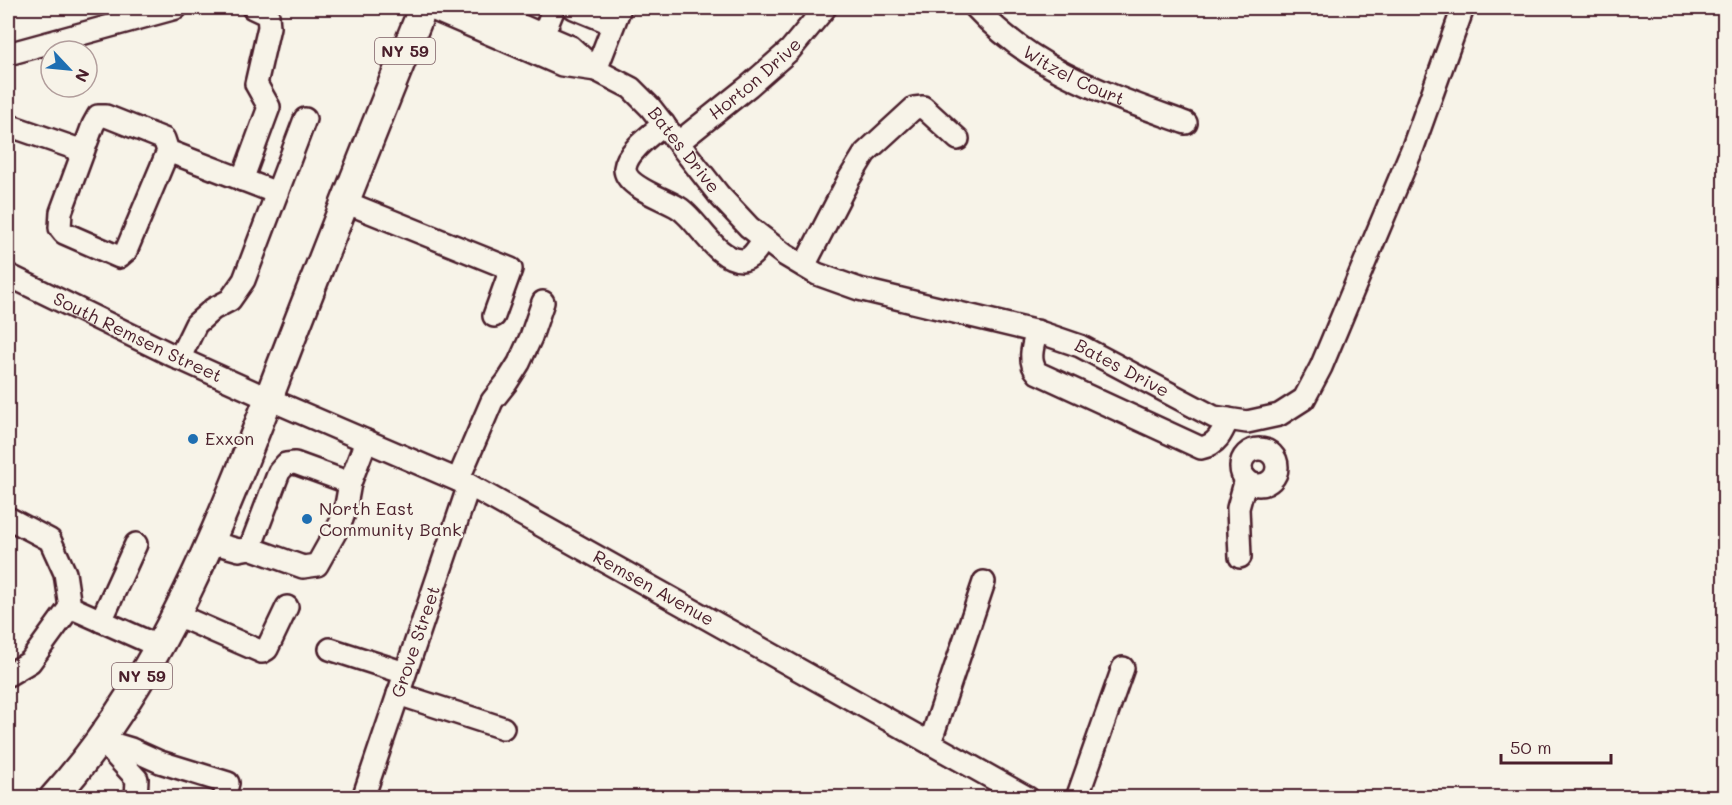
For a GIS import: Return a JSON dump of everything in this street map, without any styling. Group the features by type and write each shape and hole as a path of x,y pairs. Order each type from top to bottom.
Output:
{"main road":[{"name":"NY 59","path":"53,798 116,720 160,648 177,615 269,399 423,8"}],"street":[{"path":"8,54 176,8"},
{"path":"242,180 269,106 256,84 269,27 268,15 253,8"},
{"name":"Bates Drive","path":"430,8 562,65 596,70"},
{"name":"Bates Drive","path":"480,8 571,47 596,70 631,88 650,107 719,195 749,227 785,255 817,274 859,289 1037,331 1080,346 1214,417 1238,421"},
{"path":"543,35 554,8"},
{"path":"574,8 616,16 596,70"},
{"name":"Horton Drive","path":"679,142 790,50 825,8"},
{"name":"Witzel Court","path":"976,8 1024,51 1064,74 1114,97 1186,123"},
{"path":"1037,331 1032,347 1032,358 1033,368 1038,373 1201,448 1213,444 1221,434 1238,421 1279,415 1304,399 1321,367 1413,147 1463,8"},
{"path":"804,266 865,153 914,108 923,107 958,139"},
{"path":"98,116 106,116 165,139 168,152 126,251 119,257 63,233 60,228 61,212 98,116"},
{"path":"179,359 196,324 213,309 230,300 244,280 305,119"},
{"path":"664,124 641,142 625,168 627,177 633,184 680,208 719,250 732,258 743,261 750,257 764,239"},
{"path":"8,125 83,151"},
{"path":"168,152 277,193"},
{"path":"345,202 511,269 494,316"},
{"name":"South Remsen Street","path":"8,275 179,359 269,399"},
{"name":"Grove Street","path":"363,798 492,401 507,382 523,354 543,302"},
{"name":"Remsen Avenue","path":"269,399 464,482 1028,798"},
{"path":"1238,421 1251,451"},
{"path":"210,542 239,549 250,549 303,567 317,565 340,524 350,483 366,441"},
{"path":"1263,449 1276,461 1273,478 1263,484 1246,479 1241,470 1246,454 1263,449"},
{"path":"250,549 279,472 286,464 295,463 350,483"},
{"path":"1240,557 1239,508 1246,479"},
{"path":"8,518 50,540 64,573 70,607 30,662 8,675"},
{"path":"101,621 136,544"},
{"path":"930,743 984,582"},
{"path":"70,607 160,648"},
{"path":"177,615 262,652 267,649 287,607"},
{"path":"330,649 405,673"},
{"path":"1077,798 1123,668"},
{"path":"398,694 503,728"},
{"path":"100,740 137,788 160,762"},
{"path":"100,740 228,783 224,798"}],"place":[{"name":"Exxon","path":"193,439"},
{"name":"North East Community Bank","path":"307,519"}]}
